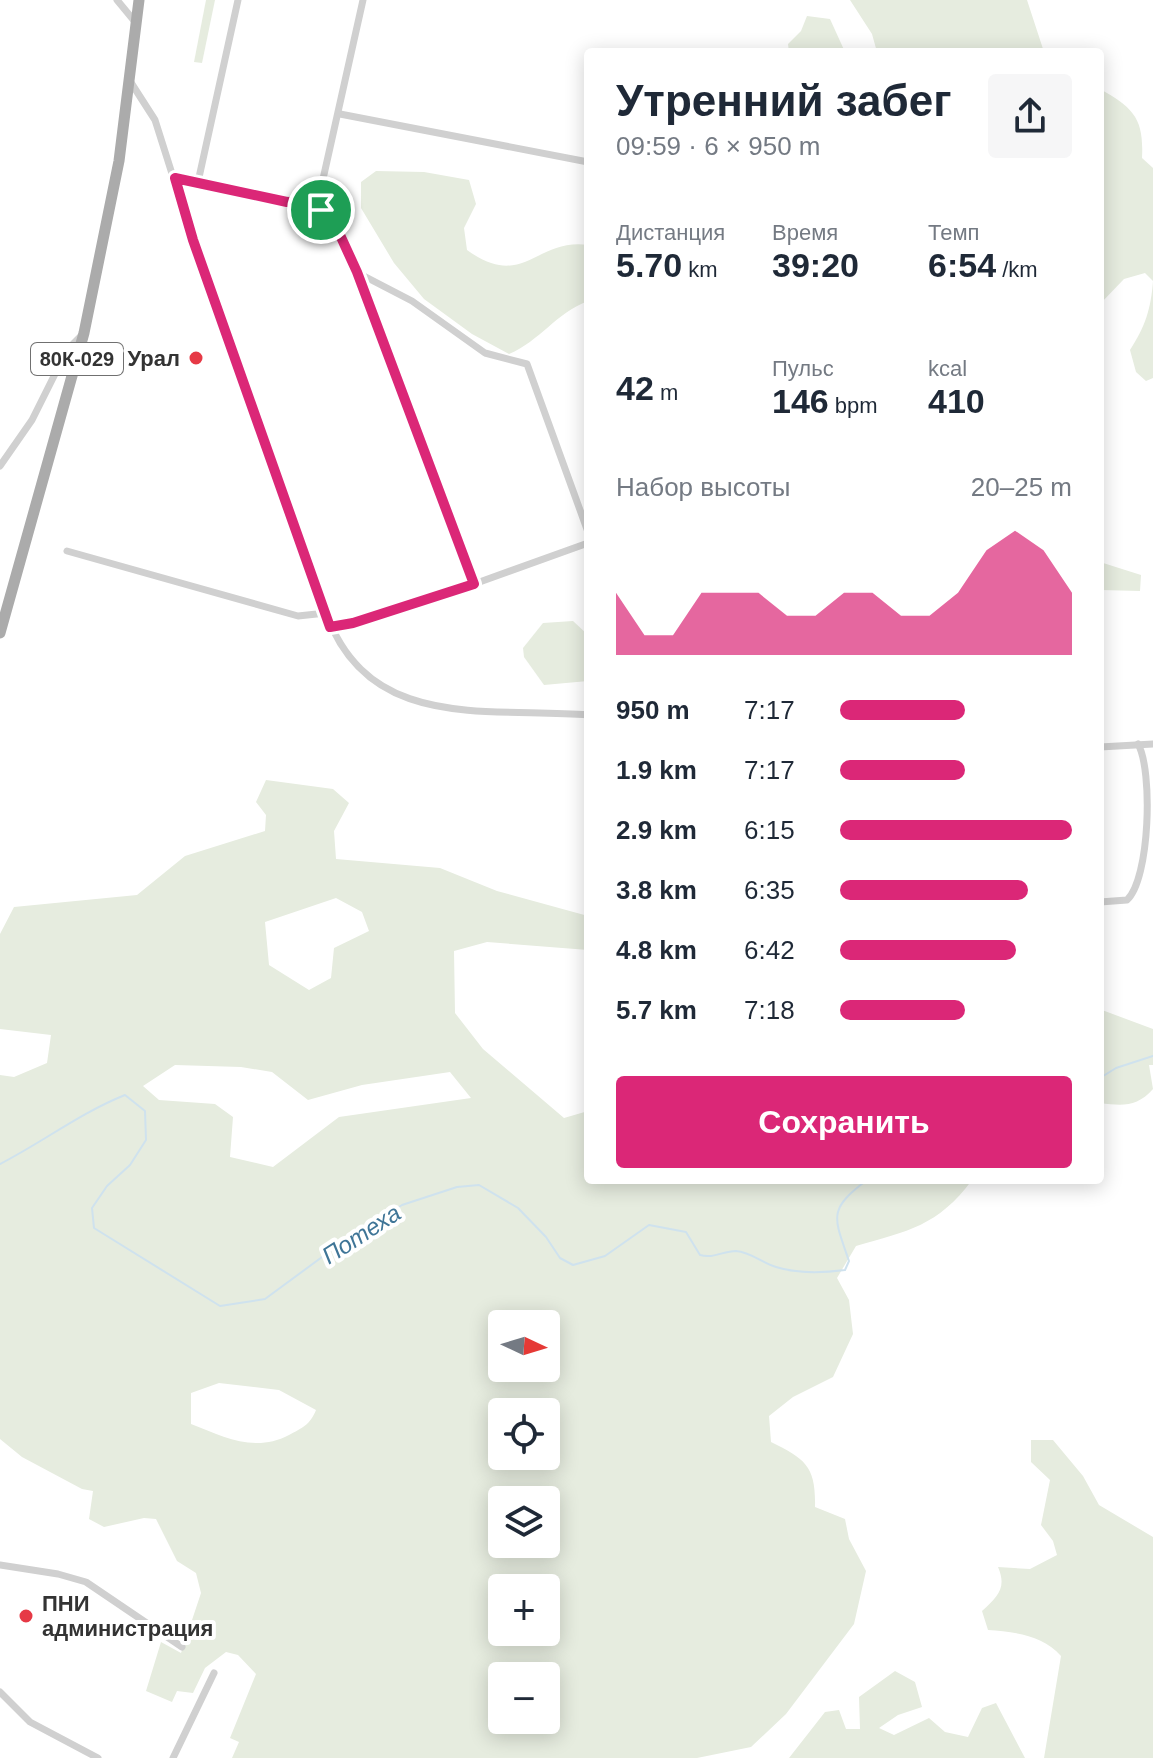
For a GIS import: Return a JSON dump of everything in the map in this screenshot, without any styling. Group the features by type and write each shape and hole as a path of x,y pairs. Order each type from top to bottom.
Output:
{"main road":[{"name":"80К-029","path":"0,633 84,333 119,161 139,0"}],"street":[{"path":"117,0 136,23"},
{"path":"198,182 238,0"},
{"path":"306,201 323,179 340,114 363,0"},
{"path":"129,80 155,120 193,240 330,627 359,669 383,688 407,701 459,709 584,715"},
{"path":"340,114 584,161"},
{"path":"175,178 287,202 306,201 329,215 357,272 474,584"},
{"path":"357,272 399,292 485,353 527,364 584,521"},
{"path":"0,466 32,420 67,350 84,333"},
{"path":"330,627 353,623 474,584 584,544"},
{"path":"67,551 298,616 326,613"},
{"path":"1104,902 1127,900 1136,886 1149,805 1148,768 1138,744"},
{"path":"1104,747 1153,744"},
{"path":"0,1565 58,1574 86,1582 182,1647"},
{"path":"173,1758 214,1673"},
{"path":"0,1692 30,1722 98,1758"}],"shaded area":[{"path":"206,0 215,0 202,63 194,62"},
{"path":"850,0 1027,0 1043,48 876,48 872,34"},
{"path":"807,16 830,19 843,48 788,48 788,44 801,31"},
{"path":"1104,91 1121,102 1134,116 1141,133 1142,158 1153,168 1153,281 1145,273 1124,279 1104,300"},
{"path":"376,171 424,172 469,180 476,204 464,228 467,250 502,266 516,265 570,245 584,245 584,303 509,354 472,334 424,299 394,263 361,208 361,182"},
{"path":"1153,281 1153,378 1146,381 1136,372 1130,350 1146,317"},
{"path":"1104,563 1141,575 1140,591 1104,590"},
{"path":"573,621 584,631 584,681 544,685 524,657 523,648 543,623"},
{"path":"266,780 333,789 349,803 334,831 336,859 440,868 497,891 584,915 584,950 487,942 454,951 455,1013 483,1049 564,1118 584,1112 584,1184 969,1184 947,1208 921,1225 856,1246 837,1278 849,1300 853,1334 833,1377 793,1397 769,1416 771,1442 801,1459 811,1473 815,1507 845,1519 849,1539 866,1571 854,1624 786,1714 751,1747 697,1758 232,1758 239,1742 230,1738 256,1674 238,1655 226,1652 205,1668 193,1693 177,1691 172,1702 146,1691 161,1642 181,1653 201,1593 196,1573 177,1561 156,1519 144,1518 104,1527 89,1519 93,1491 82,1489 22,1457 0,1439 0,1075 14,1077 47,1063 51,1035 0,1029 0,934 14,907 137,895 185,856 265,831 266,815 256,802","holes":["336,898 362,912 369,931 334,948 331,978 309,990 269,965 265,922","175,1065 241,1067 272,1072 308,1100 362,1085 450,1072 471,1098 339,1117 273,1167 230,1157 233,1117 215,1104 159,1100 143,1086","219,1383 279,1390 316,1410 302,1428 289,1435 264,1443 240,1441 191,1424 191,1393"]},
{"path":"1104,1011 1153,1029 1153,1065 1149,1065 1153,1089 1141,1099 1123,1105 1104,1103"},
{"path":"1031,1440 1053,1440 1083,1476 1099,1505 1153,1537 1153,1758 1044,1758 1061,1656 1037,1639 988,1630 982,1611 993,1601 1001,1586 998,1567 1030,1569 1057,1555 1053,1541 1041,1525 1050,1480 1031,1462"},
{"path":"895,1671 915,1682 922,1707 898,1715 879,1728 894,1735 929,1718 945,1732 968,1737 982,1708 996,1703 1025,1758 789,1758 825,1712 839,1710 846,1729 860,1729 859,1697"}],"waterway":[{"name":"Потеха","path":"1104,1076 1116,1068 1153,1056"},
{"name":"Потеха","path":"0,1164 125,1095 145,1111 146,1140 130,1165 107,1186 92,1208 94,1228 220,1306 265,1299 337,1246 402,1205 457,1187 479,1185 518,1208 546,1237 560,1258 573,1265 605,1256 649,1225 686,1232 700,1255 736,1251 793,1271 845,1270 849,1261 837,1215 845,1199 862,1184"}],"place":[{"name":"Урал","path":"196,358"},
{"name":"ПНИ администрация","path":"26,1616"}],"route":[{"path":"175,178 287,202 306,201 321,210 335,224 357,272 474,584 353,623 330,627 193,240 175,178"}]}
